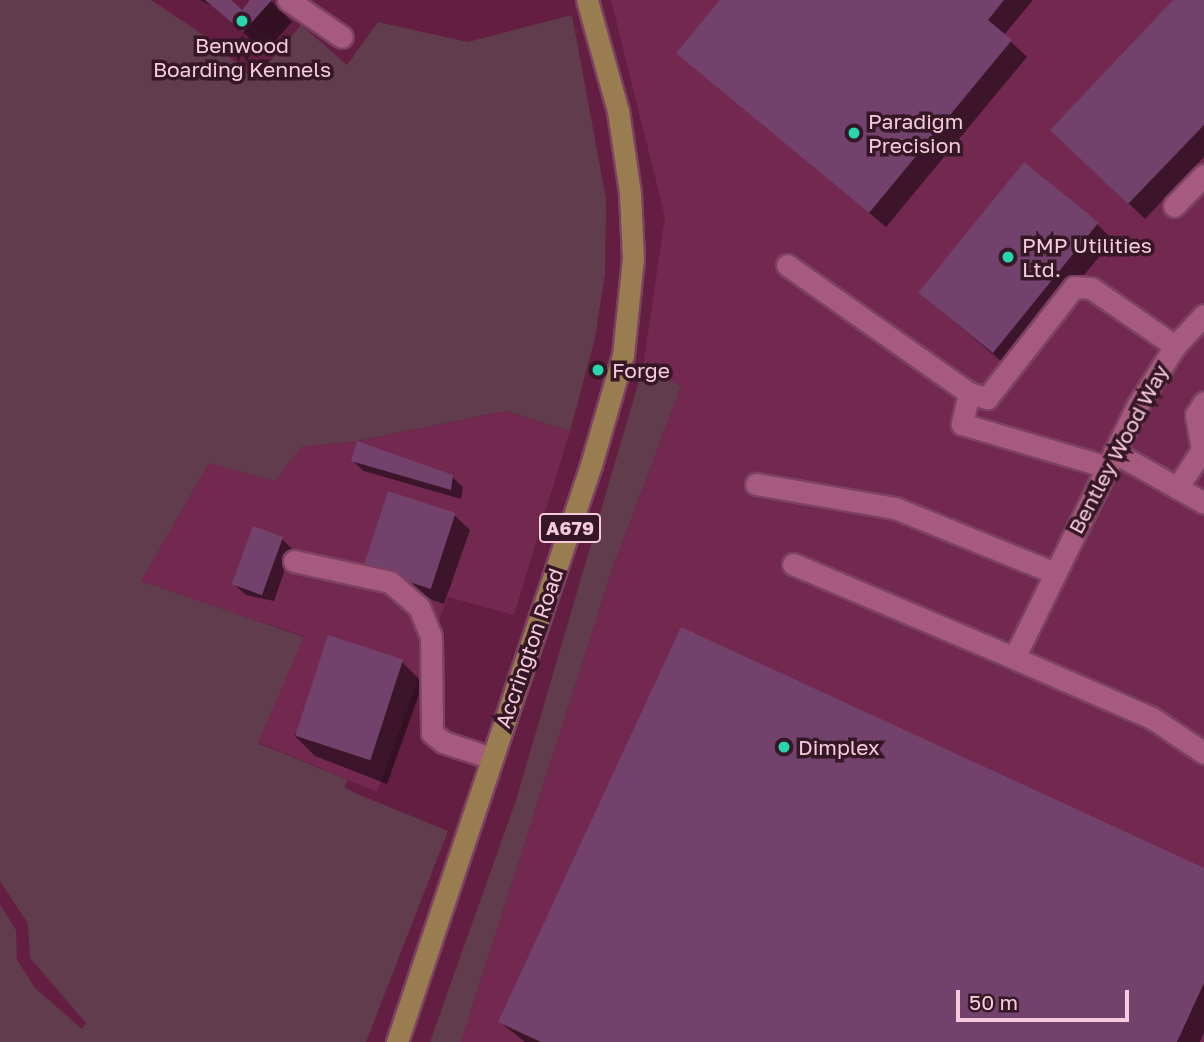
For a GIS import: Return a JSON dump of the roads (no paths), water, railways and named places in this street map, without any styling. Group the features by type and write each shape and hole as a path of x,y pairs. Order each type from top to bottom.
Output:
{"main road":[{"name":"Accrington Road","path":"397,1042 592,465 623,355 633,260 629,193 618,111 587,0"}],"street":[{"path":"288,0 342,37"},
{"path":"1174,206 1204,175"},
{"path":"787,265 969,393 987,398 999,387 1074,287 1091,288 1175,346"},
{"name":"Bentley Wood Way","path":"1014,658 1048,582 1111,459 1175,346 1204,315"},
{"path":"969,393 962,424 1111,459 1204,503"},
{"path":"1177,488 1203,450 1196,415 1204,402"},
{"path":"756,484 895,508 1048,582"},
{"path":"294,561 390,582 419,607 431,636 432,733 443,742 492,758"},
{"path":"793,564 1152,718 1204,753"}],"place":[{"name":"Benwood Boarding Kennels","path":"242,21"},
{"name":"Paradigm Precision","path":"854,133"},
{"name":"PMP Utilities Ltd.","path":"1008,257"},
{"name":"Forge","path":"598,370"},
{"name":"Dimplex","path":"784,747"}]}
